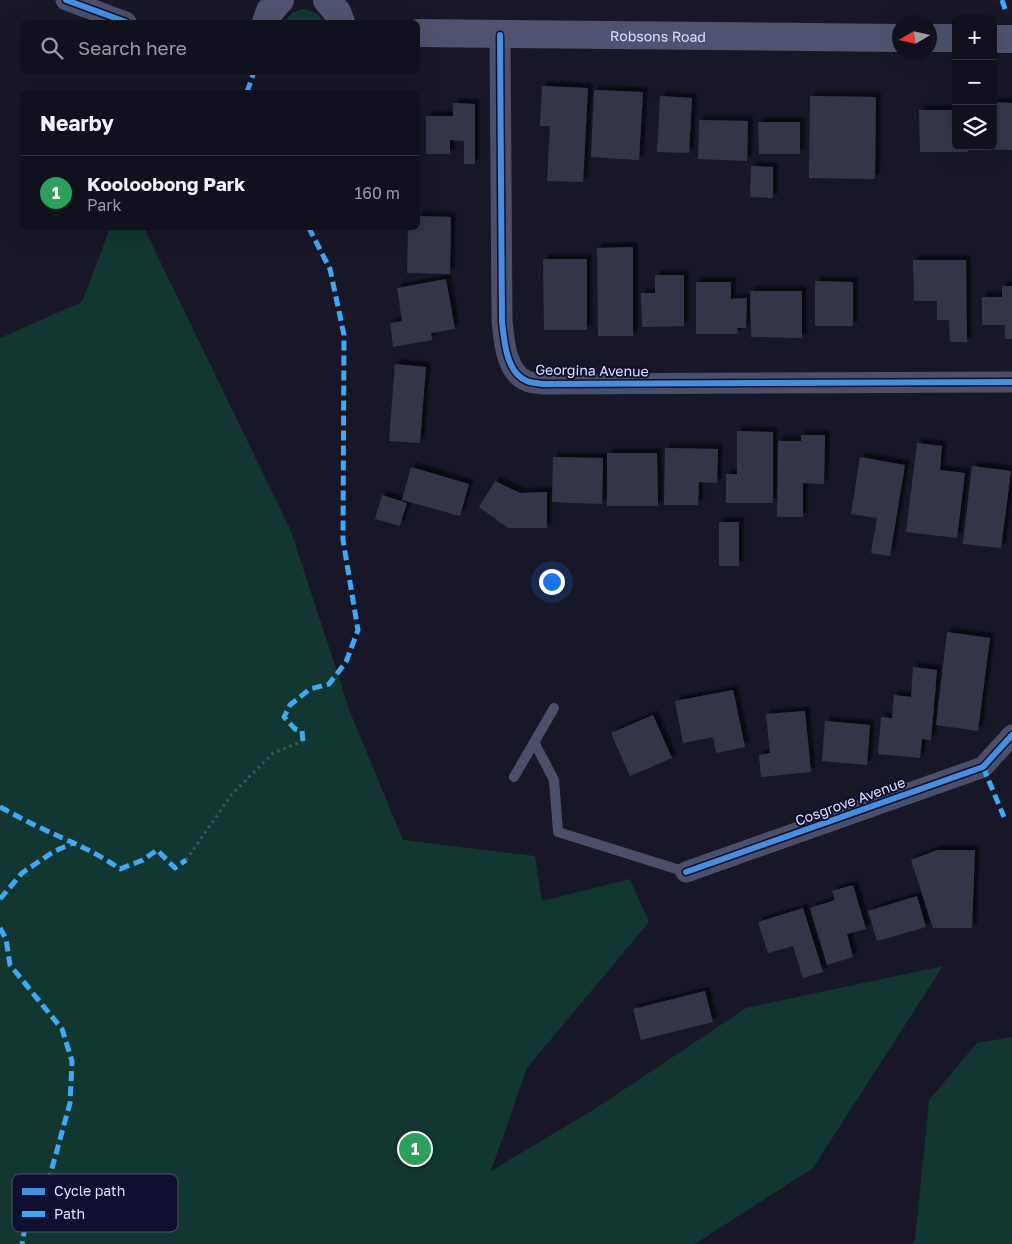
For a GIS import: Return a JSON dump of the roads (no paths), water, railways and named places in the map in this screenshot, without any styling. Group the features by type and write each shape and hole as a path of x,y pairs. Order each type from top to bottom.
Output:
{"main road":[{"path":"267,20 270,11 280,0"},
{"path":"327,0 337,12 340,20"},
{"name":"Robsons Road","path":"420,33 892,38"},
{"path":"937,38 952,38"},
{"path":"997,39 1012,39"}],"street":[{"path":"66,0 121,20"},
{"name":"Georgina Avenue","path":"500,35 502,321 506,353 515,372 526,381 543,384 1012,382"},
{"name":"Cosgrove Avenue","path":"686,872 982,767 1012,735"}],"lane":[{"path":"514,777 554,708"},
{"path":"534,742 554,780 558,832 686,872"}],"place":[{"name":"Kooloobong Park","path":"415,1149"}]}
